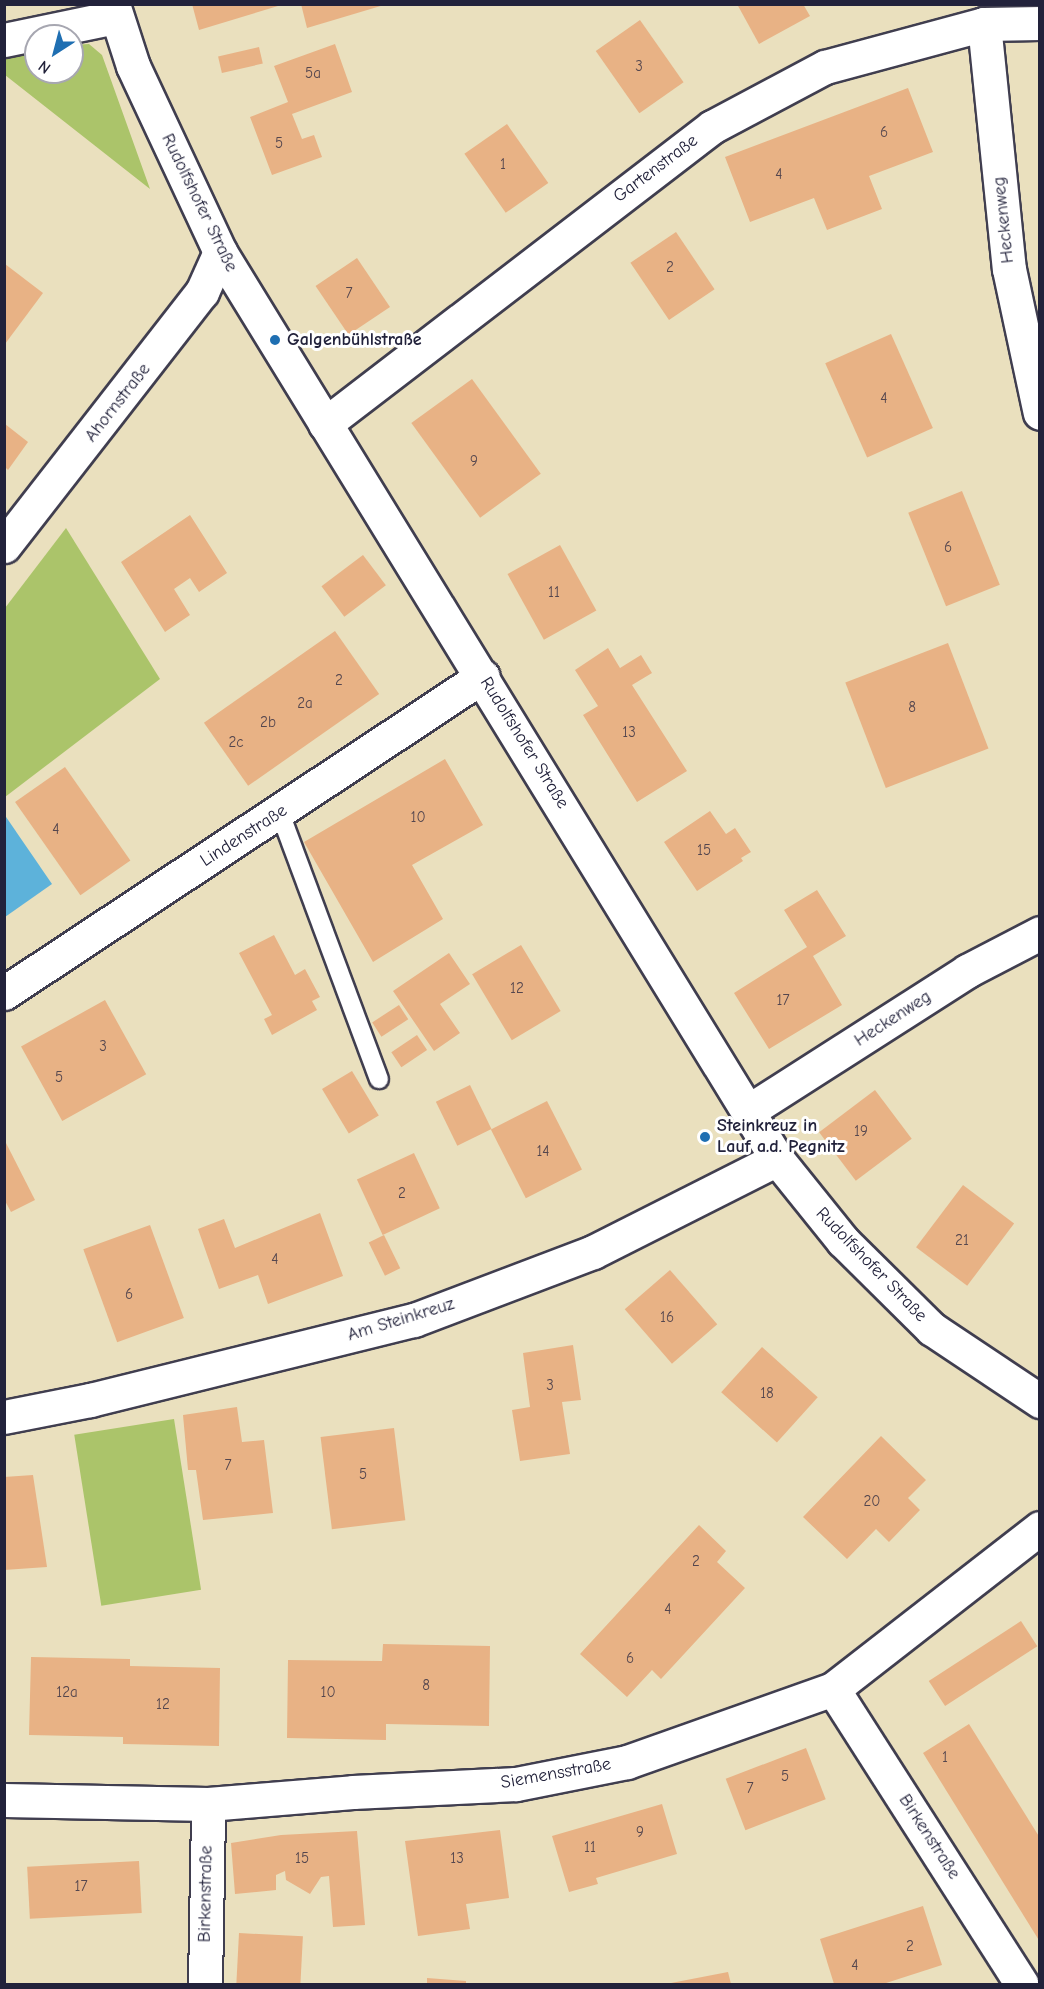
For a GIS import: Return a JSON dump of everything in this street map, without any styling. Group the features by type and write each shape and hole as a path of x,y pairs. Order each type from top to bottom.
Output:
{"street":[{"path":"4,40 114,10"},
{"name":"Rudolfshofer Straße","path":"114,10 133,66 220,252 750,1110 777,1160 843,1241 932,1329 1040,1401"},
{"name":"Gartenstraße","path":"325,423 712,126 825,67 984,24 1040,23"},
{"name":"Heckenweg","path":"984,24 1009,269 1040,413"},
{"name":"Ahornstraße","path":"4,546 202,292 220,252"},
{"name":"Lindenstraße","path":"4,993 280,813 483,676"},
{"name":"Heckenweg","path":"750,1110 967,971 1040,933"},
{"name":"Am Steinkreuz","path":"4,1417 90,1400 414,1320 593,1252 777,1160"},
{"name":"Siemensstraße","path":"4,1800 208,1804 352,1792 516,1784 627,1762 833,1689 1040,1528"},
{"name":"Birkenstraße","path":"833,1689 1022,1984"},
{"name":"Birkenstraße","path":"205,1984 208,1804"}],"lane":[{"path":"280,813 379,1079"}],"green space":[{"path":"84,44 89,44 102,55 150,189 5,75 4,55 24,52 24,84 84,84"},
{"path":"66,528 160,679 5,797 5,608"},
{"path":"174,1419 201,1590 101,1606 74,1435"}],"water":[{"path":"4,814 52,884 5,917 4,917"}],"building":[{"path":"192,4 277,4 278,6 199,30"},
{"path":"301,4 384,4 384,5 307,28"},
{"path":"737,4 803,4 810,16 759,44"},
{"path":"640,20 684,82 639,113 596,51"},
{"path":"335,44 352,92 292,114 302,139 314,135 322,157 272,175 250,117 288,102 274,66"},
{"path":"259,47 263,64 222,73 218,56"},
{"path":"908,88 933,152 869,176 882,209 827,230 814,198 750,222 725,157"},
{"path":"507,124 548,183 506,213 464,154"},
{"path":"676,232 715,289 669,320 630,263"},
{"path":"357,258 390,307 349,335 316,286"},
{"path":"5,264 43,293 5,344"},
{"path":"891,334 933,428 867,457 825,363"},
{"path":"472,379 541,474 480,518 411,423"},
{"path":"5,424 28,442 8,470 5,467"},
{"path":"962,491 1000,585 946,606 908,513"},
{"path":"190,515 227,573 199,592 190,578 174,589 190,615 165,632 121,562"},
{"path":"560,545 596,611 544,640 508,574"},
{"path":"363,555 386,585 344,617 321,586"},
{"path":"335,631 379,694 248,786 204,723"},
{"path":"948,643 988,748 886,788 845,682"},
{"path":"608,648 620,668 641,655 652,673 632,685 687,771 637,802 583,715 598,706 575,670"},
{"path":"445,759 483,825 412,865 443,919 373,962 304,842"},
{"path":"65,767 130,860 80,895 15,802"},
{"path":"710,811 726,834 735,828 751,852 741,858 743,861 697,891 664,842"},
{"path":"817,890 846,936 813,956 842,1005 769,1049 734,993 807,947 784,910"},
{"path":"274,935 295,975 305,969 320,997 312,1001 317,1010 272,1035 264,1019 272,1015 239,953"},
{"path":"521,945 561,1011 512,1040 472,974"},
{"path":"449,953 470,984 440,1004 460,1033 434,1051 393,991"},
{"path":"105,1000 146,1074 62,1121 21,1047"},
{"path":"399,1005 408,1019 381,1037 372,1022"},
{"path":"417,1035 427,1050 401,1067 391,1052"},
{"path":"352,1071 379,1116 349,1134 322,1089"},
{"path":"470,1085 491,1129 457,1146 436,1102"},
{"path":"875,1090 912,1139 856,1181 819,1132"},
{"path":"547,1101 582,1170 526,1198 491,1130"},
{"path":"6,1143 35,1200 11,1212 4,1199"},
{"path":"414,1153 440,1208 383,1235 357,1180"},
{"path":"963,1185 1014,1224 967,1286 916,1247"},
{"path":"320,1213 343,1276 268,1304 258,1275 219,1289 198,1229 224,1219 235,1248"},
{"path":"150,1225 184,1318 117,1342 83,1249"},
{"path":"384,1235 400,1268 385,1276 369,1242"},
{"path":"670,1270 717,1324 672,1364 625,1309"},
{"path":"573,1345 581,1400 562,1402 570,1454 520,1461 512,1410 530,1407 523,1353"},
{"path":"762,1347 818,1397 777,1443 721,1392"},
{"path":"237,1407 242,1442 264,1440 273,1513 203,1520 196,1470 188,1470 183,1415"},
{"path":"394,1428 405,1520 332,1529 321,1437"},
{"path":"881,1436 926,1480 908,1498 920,1510 889,1542 876,1529 847,1559 803,1517"},
{"path":"33,1475 47,1567 4,1570 4,1477"},
{"path":"699,1525 726,1551 717,1562 745,1588 661,1679 652,1670 627,1697 580,1654"},
{"path":"1021,1621 1037,1646 945,1706 929,1681"},
{"path":"383,1644 490,1646 489,1726 386,1724 386,1740 287,1738 288,1660 382,1661"},
{"path":"31,1657 130,1659 130,1666 220,1668 219,1746 123,1744 123,1737 29,1735"},
{"path":"969,1724 1040,1838 1040,1942 923,1753"},
{"path":"806,1748 826,1799 745,1830 726,1779"},
{"path":"662,1804 677,1854 596,1878 598,1884 569,1892 552,1836"},
{"path":"500,1830 509,1898 466,1904 470,1929 418,1936 405,1841"},
{"path":"357,1831 365,1925 333,1927 329,1876 321,1877 310,1894 286,1880 285,1871 276,1875 276,1890 235,1894 231,1843 281,1835"},
{"path":"139,1861 142,1913 30,1919 27,1867"},
{"path":"923,1906 942,1965 883,1984 834,1984 820,1939"},
{"path":"239,1933 303,1936 300,1984 236,1984"},
{"path":"728,1972 731,1984 671,1984 671,1983"},
{"path":"427,1978 466,1981 466,1984 427,1984"}],"place":[{"name":"Galgenbühlstraße","path":"275,340"},
{"name":"Steinkreuz in Lauf a.d. Pegnitz","path":"705,1137"}]}
